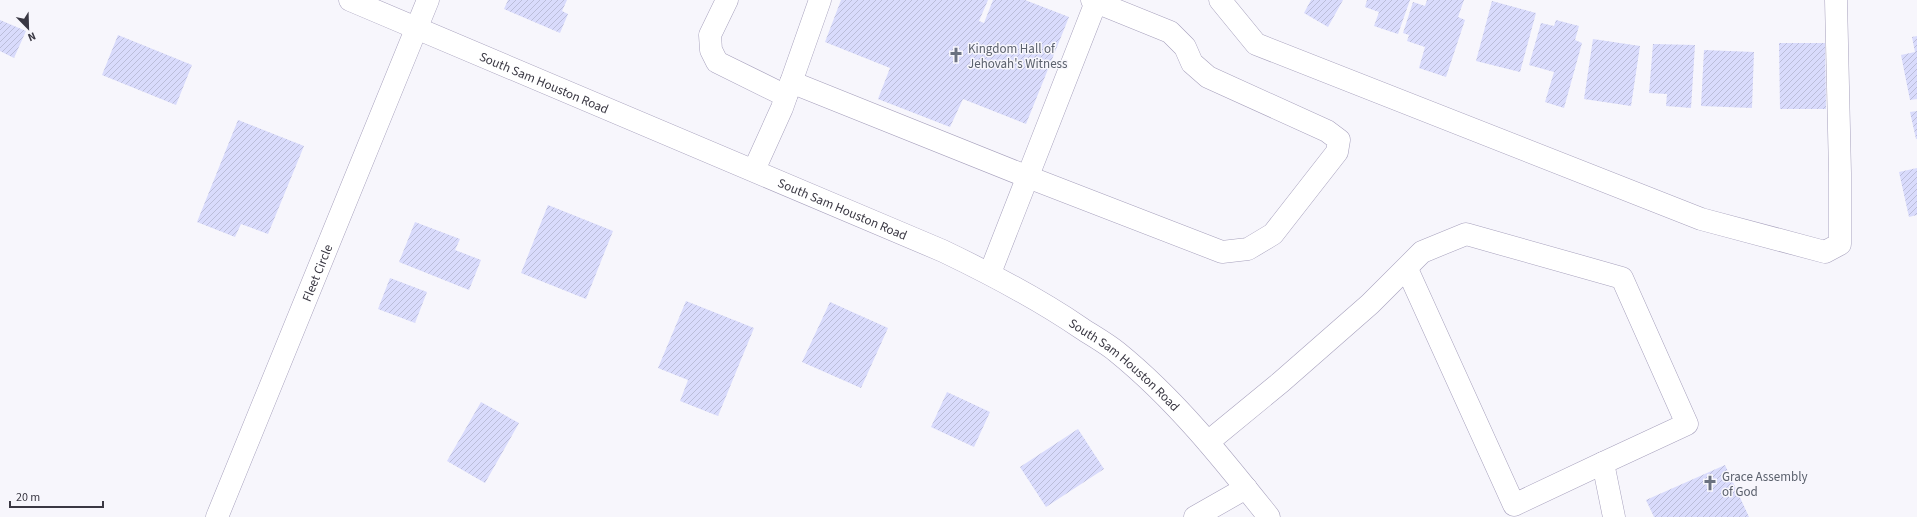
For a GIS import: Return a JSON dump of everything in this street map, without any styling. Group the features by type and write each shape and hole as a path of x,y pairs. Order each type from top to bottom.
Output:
{"street":[{"name":"South Sam Houston Road","path":"350,0 754,170 990,273 1042,302 1116,351 1171,402 1208,442 1269,517"},
{"name":"Fleet Circle","path":"217,517 428,0"},
{"path":"727,0 710,35 711,50 717,62 1028,177 1222,252 1248,249 1273,234 1338,152 1339,140 1327,131 1208,77 1192,63 1185,47 1170,32 1094,1 1028,177 990,273"},
{"path":"754,170 782,108 820,0"},
{"path":"1220,0 1256,44 1701,219 1824,252 1840,244 1836,0"},
{"path":"1208,442 1286,377 1407,269 1422,252 1466,234 1622,278 1687,424 1514,505 1407,269"},
{"path":"1603,463 1614,517"},
{"path":"1195,517 1246,488"}],"building":[{"path":"508,0 567,0 562,11 568,14 560,33 504,9"},
{"name":"Kingdom Hall of Jehovah's Witness","path":"841,0 988,0 979,21 984,23 993,0 1025,0 1069,17 1026,124 963,99 950,127 878,99 890,68 825,42"},
{"path":"1311,0 1343,0 1328,27 1304,13"},
{"path":"1367,0 1410,0 1398,34 1374,26 1379,12 1365,7"},
{"path":"1427,0 1464,0 1458,17 1465,20 1446,77 1419,68 1425,47 1407,41 1409,35 1403,33 1413,2 1425,6"},
{"path":"1492,1 1536,13 1520,72 1476,61"},
{"path":"0,20 26,31 14,58 0,51"},
{"path":"1556,20 1579,26 1575,40 1582,43 1564,108 1545,102 1554,72 1529,65 1541,23 1554,26"},
{"path":"118,35 192,65 176,105 102,75"},
{"path":"1917,36 1917,99 1910,100 1901,55 1915,52 1912,37"},
{"path":"1593,39 1640,46 1631,106 1584,99"},
{"path":"1779,43 1825,43 1826,109 1780,109"},
{"path":"1653,44 1695,45 1691,108 1666,106 1667,94 1649,93"},
{"path":"1704,50 1754,52 1752,108 1701,106"},
{"path":"1917,111 1917,139 1916,139 1910,112"},
{"path":"238,120 304,146 268,234 241,224 235,237 197,222"},
{"path":"1917,168 1917,215 1909,217 1899,172"},
{"path":"548,205 613,231 586,299 521,273"},
{"path":"415,222 460,239 455,250 481,260 469,290 399,262"},
{"path":"390,278 427,292 415,323 378,309"},
{"path":"686,301 754,328 718,416 680,401 688,380 658,368"},
{"path":"830,302 888,328 861,388 802,362"},
{"path":"947,392 990,412 974,447 931,427"},
{"path":"481,402 519,423 485,483 447,461"},
{"path":"1078,429 1104,469 1046,507 1020,467"},
{"name":"Grace Assembly of God","path":"1725,465 1749,517 1654,517 1646,500"}],"place":[{"name":"Kingdom Hall of Jehovah's Witness","path":"956,55"},
{"name":"Grace Assembly of God","path":"1710,483"}]}
